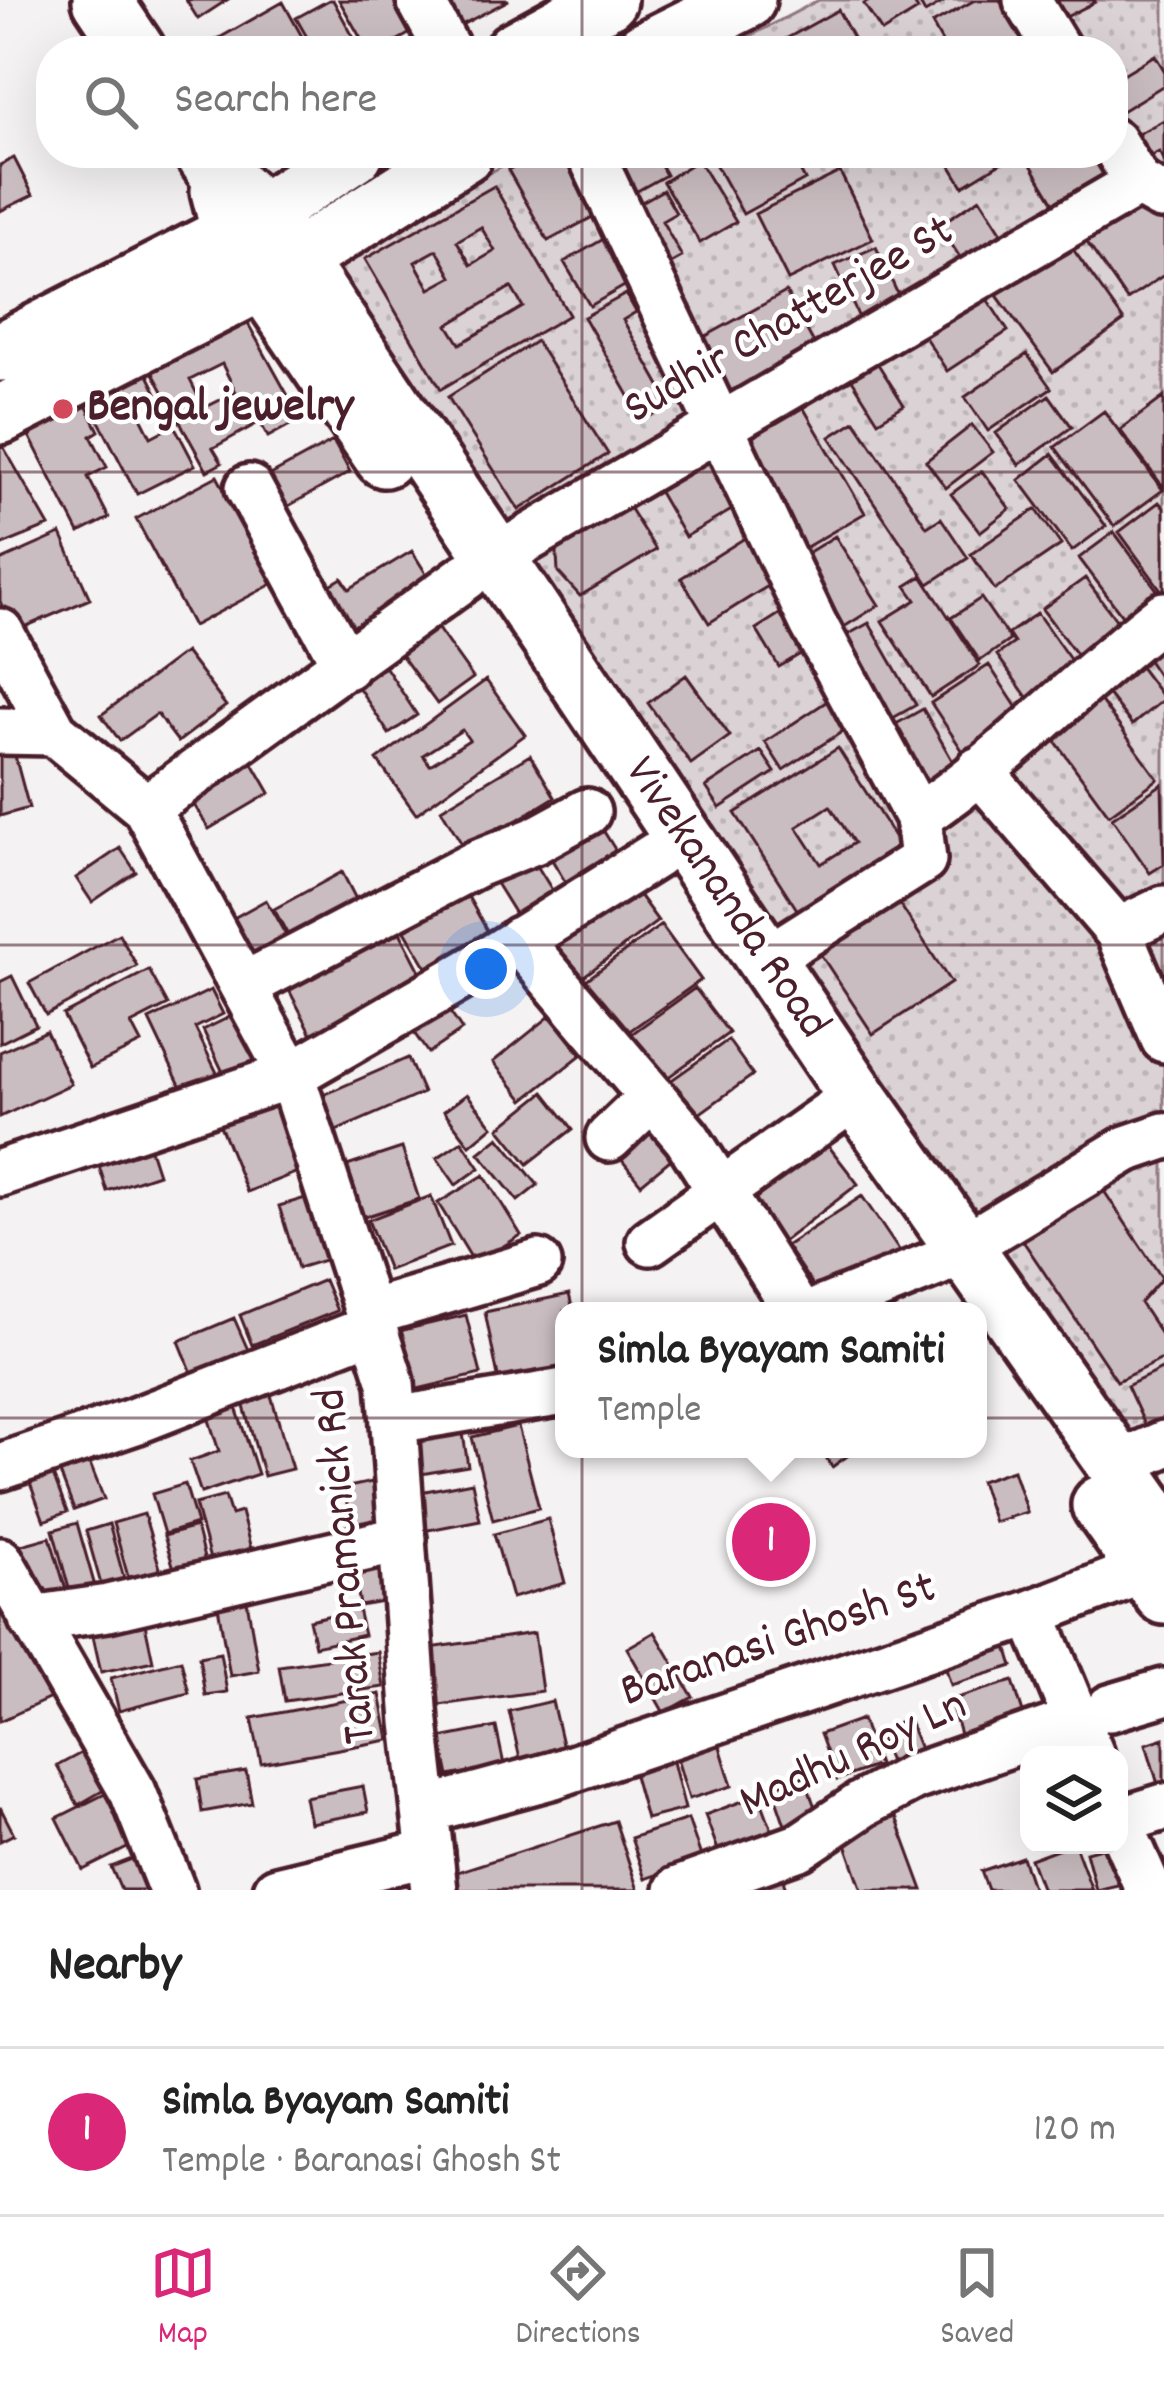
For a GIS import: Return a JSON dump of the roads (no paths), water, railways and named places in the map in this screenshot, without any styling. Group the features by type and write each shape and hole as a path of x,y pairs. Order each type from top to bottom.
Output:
{"main road":[{"path":"102,0 126,36"},
{"path":"541,36 607,0"},
{"path":"674,36 746,0"},
{"path":"214,168 247,224"},
{"path":"0,352 247,224 331,168"},
{"path":"0,415 278,270 440,168"},
{"name":"Vivekananda Road","path":"247,224 483,566 765,960 951,1256 967,1302"},
{"name":"Vivekananda Road","path":"483,566 656,855 833,1112 951,1256 1141,1455 1160,1565"},
{"path":"987,1335 1160,1565"}],"street":[{"path":"420,0 440,36"},
{"path":"1027,0 1049,36"},
{"path":"1128,161 1151,190"},
{"path":"597,168 813,623 918,818 923,860 765,960"},
{"name":"Sudhir Chatterjee St","path":"146,808 483,566 717,426 1151,190"},
{"path":"249,488 346,666"},
{"path":"918,818 966,786 979,770 1164,615"},
{"path":"0,632 54,732 0,731"},
{"name":"Tarak Pramanick Rd","path":"54,732 146,808 292,1076 391,1382 430,1851"},
{"path":"979,770 1118,931 1164,1040"},
{"path":"243,986 586,812"},
{"path":"0,1173 292,1076 378,1028 656,855"},
{"path":"1118,931 1164,909"},
{"path":"519,940 687,1138 791,1302"},
{"path":"609,1138 652,1097"},
{"path":"650,1242 833,1112"},
{"path":"840,1302 951,1256 1126,1149 1164,1136"},
{"path":"0,1467 135,1420 373,1320 538,1263"},
{"path":"395,1420 555,1393"},
{"path":"32,1619 108,1609 403,1539"},
{"name":"Baranasi Ghosh St","path":"277,1890 430,1851 554,1775 1033,1613 1160,1565"},
{"path":"3,1574 133,1792 172,1890"},
{"path":"1033,1613 1092,1728"},
{"name":"Madhu Roy Ln","path":"678,1890 799,1847 914,1777 1092,1728 1164,1693"},
{"path":"1128,1818 1164,1807"},
{"path":"1128,1842 1149,1890"}],"place":[{"name":"Bengal jewelry","path":"63,409"},
{"name":"Simla Byayam Samiti","path":"771,1542"}]}
